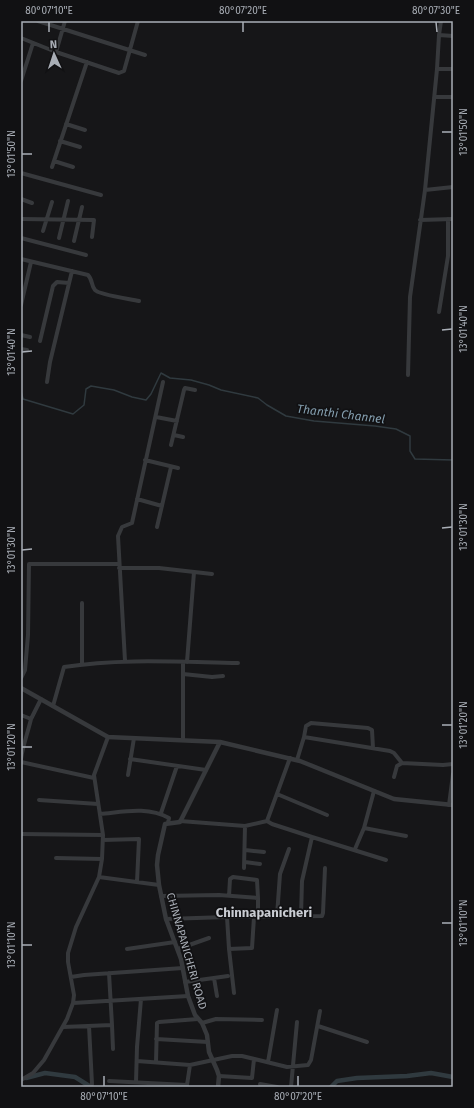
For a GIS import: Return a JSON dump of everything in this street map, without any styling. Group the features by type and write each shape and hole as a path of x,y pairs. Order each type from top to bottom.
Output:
{"street":[{"path":"38,21 145,55"},
{"path":"56,52 65,21"},
{"path":"21,38 56,52 122,73 124,71 138,21"},
{"path":"408,375 410,297 425,190 438,69 441,21"},
{"path":"439,35 453,36"},
{"path":"21,81 33,43"},
{"path":"52,167 87,62"},
{"path":"438,69 453,69"},
{"path":"434,97 453,97"},
{"path":"66,124 85,130"},
{"path":"60,141 80,148"},
{"path":"54,161 73,167"},
{"path":"21,173 101,195"},
{"path":"425,190 453,187"},
{"path":"21,199 32,203"},
{"path":"59,238 68,201"},
{"path":"43,231 52,202"},
{"path":"74,242 82,207"},
{"path":"21,219 94,220 92,237"},
{"path":"420,220 451,219 448,256 438,312"},
{"path":"21,238 86,255"},
{"path":"448,256 453,257"},
{"path":"21,259 88,275 92,279 93,287 98,293 139,301"},
{"path":"21,305 31,262"},
{"path":"47,382 50,362 72,271"},
{"path":"40,340 53,286 57,282 69,283"},
{"path":"21,335 30,337"},
{"path":"21,349 27,350"},
{"path":"125,661 118,536 122,527 132,523 163,382"},
{"path":"171,445 184,390 187,388 195,390"},
{"path":"156,417 177,421"},
{"path":"174,435 183,437"},
{"path":"145,460 178,468"},
{"path":"157,526 172,467"},
{"path":"137,499 162,506"},
{"path":"21,678 25,670 28,635 29,564 159,568 212,574"},
{"path":"184,740 183,674 194,572"},
{"path":"82,603 82,664"},
{"path":"53,706 64,667 82,664 125,661 238,663"},
{"path":"183,674 212,677 223,676"},
{"path":"21,688 108,737 220,742 297,760 394,799 451,805 453,774"},
{"path":"21,759 31,718 41,699"},
{"path":"21,716 31,718"},
{"path":"297,760 306,726 311,723 368,728 372,730 373,748"},
{"path":"21,1080 33,1073 44,1060 68,1019 73,1003 74,995 70,978 68,953 76,927 99,877 102,859 103,834 94,775 108,737"},
{"path":"304,737 390,751 394,753 402,763"},
{"path":"128,775 134,738"},
{"path":"180,821 220,742"},
{"path":"267,821 290,758"},
{"path":"130,759 206,770"},
{"path":"21,762 94,778"},
{"path":"394,776 397,766 402,763 453,764"},
{"path":"161,813 177,766"},
{"path":"355,849 364,828 374,791"},
{"path":"277,794 327,815"},
{"path":"39,800 98,804"},
{"path":"100,814 142,810 161,813 169,818 168,823 180,821 245,826 267,821 272,824 386,860"},
{"name":"CHINNAPANICHERI ROAD","path":"168,823 165,824 158,855 157,866 161,896 166,919 178,949 188,996 195,1015 200,1021 207,1035 209,1052 219,1076 218,1087"},
{"path":"244,868 245,826"},
{"path":"364,828 406,836"},
{"path":"21,834 103,834"},
{"path":"301,916 302,881 312,837"},
{"path":"103,840 139,839 137,882"},
{"path":"277,916 280,874 289,849"},
{"path":"245,850 264,852"},
{"path":"56,858 102,859"},
{"path":"244,862 260,864"},
{"path":"166,919 320,916 323,915 325,868"},
{"path":"99,877 159,885"},
{"path":"229,896 230,879 233,877 257,880 258,898 252,948 229,949"},
{"path":"161,896 219,894 258,898"},
{"path":"227,917 234,993"},
{"path":"178,949 210,938"},
{"path":"127,949 175,942"},
{"path":"70,978 109,973 183,968"},
{"path":"109,973 114,1049"},
{"path":"185,982 228,976"},
{"path":"214,978 217,996"},
{"path":"73,1003 188,996"},
{"path":"136,1082 141,999"},
{"path":"268,1062 277,1010"},
{"path":"137,1061 190,1064 232,1056 242,1056 292,1067 308,1066 318,1026 320,1011"},
{"path":"156,1062 156,1025 159,1022 216,1019 262,1020"},
{"path":"291,1087 297,1022"},
{"path":"63,1027 112,1025"},
{"path":"89,1026 91,1087"},
{"path":"318,1026 367,1042"},
{"path":"156,1039 208,1042"},
{"path":"219,1076 252,1078 254,1059"},
{"path":"109,1081 187,1086 190,1064"},
{"path":"260,1084 278,1087"}],"waterway":[{"name":"Thanthi Channel","path":"21,391 23,399 73,414 84,405 86,389 91,386 114,390 132,397 146,400 151,394 161,373 170,378 191,380 221,390 258,398 286,416 314,421 396,429 410,436 410,451 415,459 453,460"},
{"path":"26,1078 45,1073 75,1077 91,1087"},
{"path":"331,1087 337,1081 357,1078 407,1076 431,1073 453,1077"}],"district":[{"name":"Chinnapanicheri","path":"264,912"}]}
